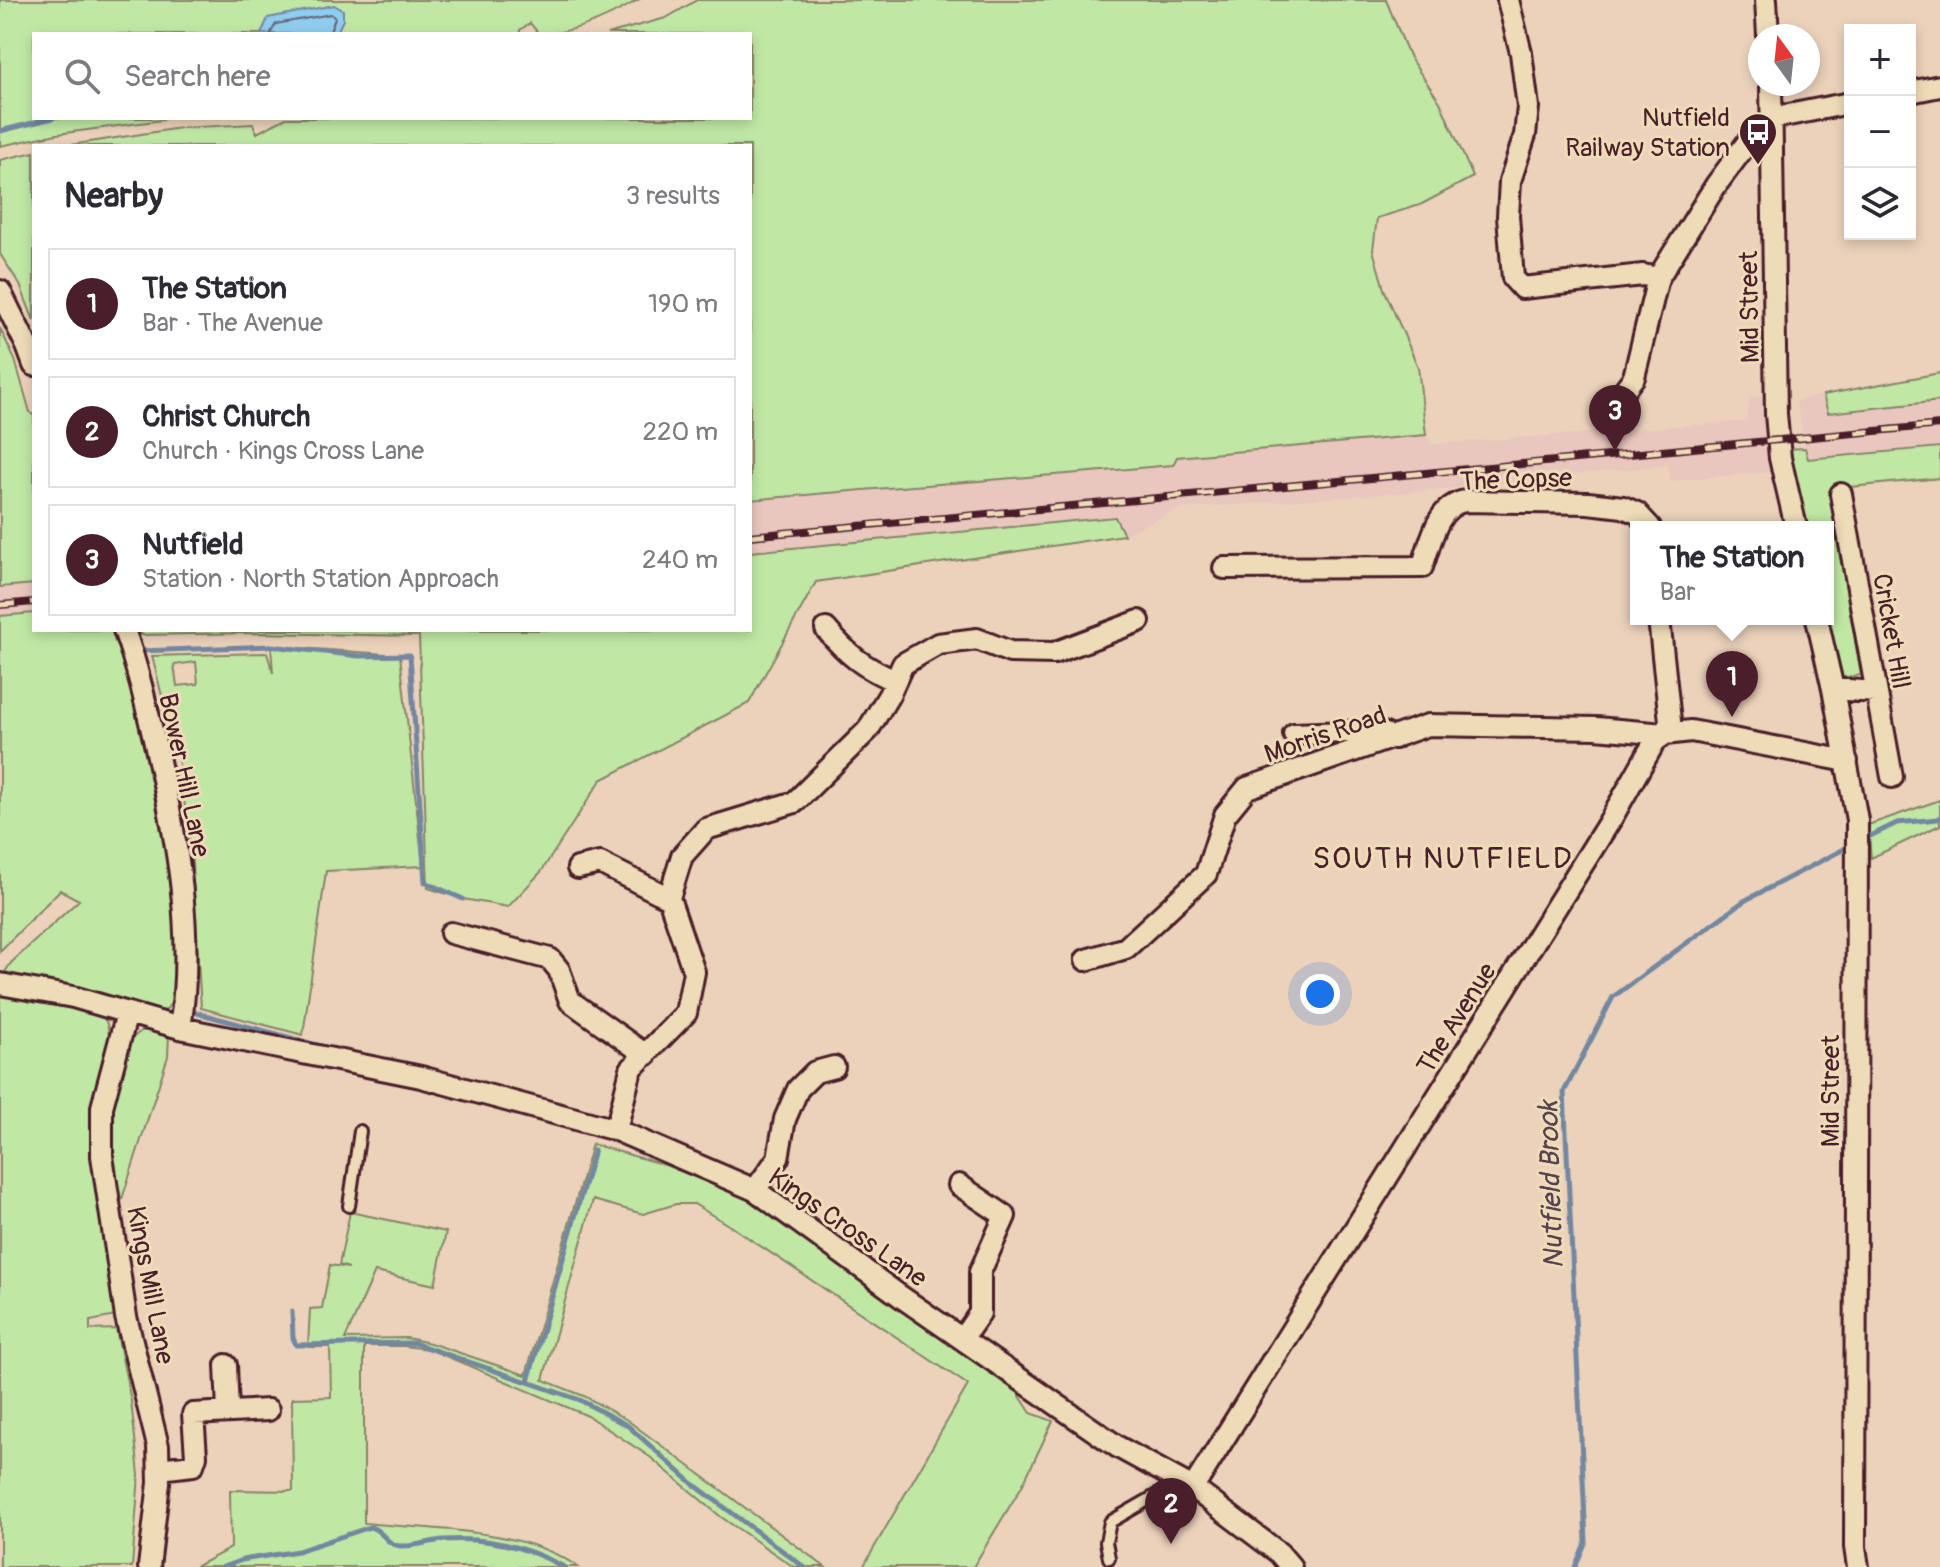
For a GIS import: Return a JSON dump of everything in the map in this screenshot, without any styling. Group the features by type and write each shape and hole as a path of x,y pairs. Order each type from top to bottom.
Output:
{"street":[{"path":"1508,0 1521,53 1528,107 1525,135 1510,181 1508,216 1513,278 1522,288 1643,275 1658,278"},
{"path":"1766,0 1767,24"},
{"path":"1916,91 1940,86"},
{"name":"Mid Street","path":"1772,96 1776,414 1780,458 1795,521"},
{"path":"1610,409 1634,377 1658,278 1716,185 1747,143 1773,118 1844,104"},
{"path":"0,291 32,361"},
{"name":"Cricket Hill","path":"1841,494 1892,777"},
{"name":"The Copse","path":"1224,568 1422,567 1446,509 1465,501 1588,503 1623,507 1637,513 1644,521"},
{"path":"616,1130 631,1069 686,1013 694,972 669,898 682,856 706,829 795,802 868,730 903,664 938,644 977,639 1010,652 1054,653 1139,621"},
{"path":"1660,625 1670,721 1665,734 1691,731 1847,761"},
{"name":"Mid Street","path":"1818,625 1857,820 1855,1547 1858,1567"},
{"path":"826,629 850,657 870,671 895,681"},
{"name":"Bower Hill Lane","path":"125,632 149,718 175,832 186,944 180,1028"},
{"path":"1833,689 1876,692"},
{"name":"Morris Road","path":"1086,960 1126,948 1206,874 1225,815 1247,788 1428,725 1596,728 1665,734"},
{"path":"1294,734 1371,731 1394,738"},
{"name":"The Avenue","path":"1184,1484 1611,819 1655,741 1665,734"},
{"path":"578,868 600,863 669,898"},
{"path":"451,933 550,959 559,970 570,1001 646,1055"},
{"name":"Kings Cross Lane","path":"0,984 73,997 180,1028 407,1074 616,1130 755,1190 1118,1447 1184,1484 1279,1553 1291,1567"},
{"name":"Kings Mill Lane","path":"127,1013 102,1107 102,1156 126,1317 156,1434 159,1469 149,1567"},
{"path":"755,1190 778,1158 785,1119 798,1089 815,1072 834,1067"},
{"path":"959,1185 1005,1216 980,1272 980,1313 962,1339"},
{"path":"226,1365 228,1412"},
{"path":"159,1469 193,1465 196,1456 184,1415 268,1410"}],"lane":[{"path":"349,1206 360,1131"},
{"path":"1109,1558 1106,1542 1110,1522 1162,1492 1184,1484"}],"shaded area":[{"path":"1823,395 1828,413 1940,401 1940,447 1807,459 1796,400"},
{"path":"1750,397 1770,398 1768,472 1670,481 1668,465 1425,491 1179,509 1124,535 752,589 752,481 1426,435 1432,444 1746,421"},
{"path":"32,584 32,613 0,616 0,587"}],"green space":[{"path":"0,0 638,0 590,24 558,32 537,32 530,23 520,32 32,32 32,120 163,120 57,134 0,146"},
{"path":"697,0 1386,0 1410,58 1440,102 1473,177 1420,205 1377,218 1373,250 1384,289 1418,367 1426,435 1177,457 1173,465 752,500 752,144 77,144 180,128 253,124 257,133 282,120 752,120 752,32 614,32 666,18"},
{"path":"32,152 32,316 20,285 0,254 0,160"},
{"path":"0,328 15,360 32,414 32,584 0,587"},
{"path":"1940,373 1940,401 1828,413 1823,395"},
{"path":"1940,447 1940,478 1841,488 1830,498 1861,675 1843,678 1830,625 1834,625 1834,521 1804,521 1786,449 1805,448 1808,459"},
{"path":"1115,517 1124,535 816,582 749,703 601,780 541,872 508,907 463,899 428,888 419,636 255,633 141,635 140,632 752,632 752,552"},
{"path":"32,613 32,632 116,632 164,819 176,894 176,985 173,1000 166,1010 159,1012 128,1001 5,972 79,900 60,890 0,951 0,616"},
{"path":"271,646 400,655 423,866 326,871 303,1035 201,1008 191,848 179,764 152,656 267,653 273,673","holes":["196,662 198,684 177,686 174,665"]},
{"path":"1940,800 1940,825 1871,858 1868,825"},
{"path":"0,993 86,1009 105,1020 108,1028 107,1050 93,1109 92,1158 117,1308 116,1316 90,1321 90,1330 116,1329 131,1401 139,1475 132,1567 0,1567"},
{"path":"156,1029 169,1034 168,1056 121,1202 116,1202 109,1157 110,1113 130,1040 141,1031"},
{"path":"592,1144 665,1165 754,1201 1018,1393 1031,1413 1053,1421 1022,1486 973,1567 863,1567 968,1385 694,1204 676,1204 643,1214 593,1200 543,1380 584,1396 627,1420 825,1567 794,1567 721,1517 650,1457 588,1416 429,1349 364,1346 364,1523 503,1537 555,1554 578,1567 195,1567 231,1548 230,1490 293,1491 292,1398 331,1397 330,1347 308,1347 310,1309 322,1308 330,1265 349,1268 339,1265 350,1212 446,1232 435,1285 375,1272 345,1339 407,1338 526,1375"}],"water":[{"path":"334,5 343,10 343,20 337,32 262,32 268,18"}],"waterway":[{"path":"0,131 45,120"},
{"path":"142,656 140,651 271,646 359,656 410,655 425,882"},
{"name":"Nutfield Brook","path":"1862,840 1897,823 1940,817"},
{"name":"Nutfield Brook","path":"1575,1567 1586,1541 1564,1092 1613,997 1744,901 1850,846"},
{"path":"429,884 463,899"},
{"path":"190,1009 336,1050"},
{"path":"528,1381 594,1150"},
{"path":"292,1312 296,1345 414,1343 580,1400 628,1426 692,1483 804,1567"},
{"path":"223,1567 242,1560 298,1551 370,1527 395,1545 411,1546 460,1539 491,1542 521,1548 564,1567"}],"railway":[{"path":"752,536 1940,425"},
{"path":"0,605 32,602"}],"place":[{"name":"Nutfield Railway Station","path":"1758,166"},
{"name":"Nutfield","path":"1615,451"},
{"name":"The Station","path":"1732,717"},
{"name":"Christ Church","path":"1171,1544"}],"district":[{"name":"SOUTH NUTFIELD","path":"1443,858"}]}
